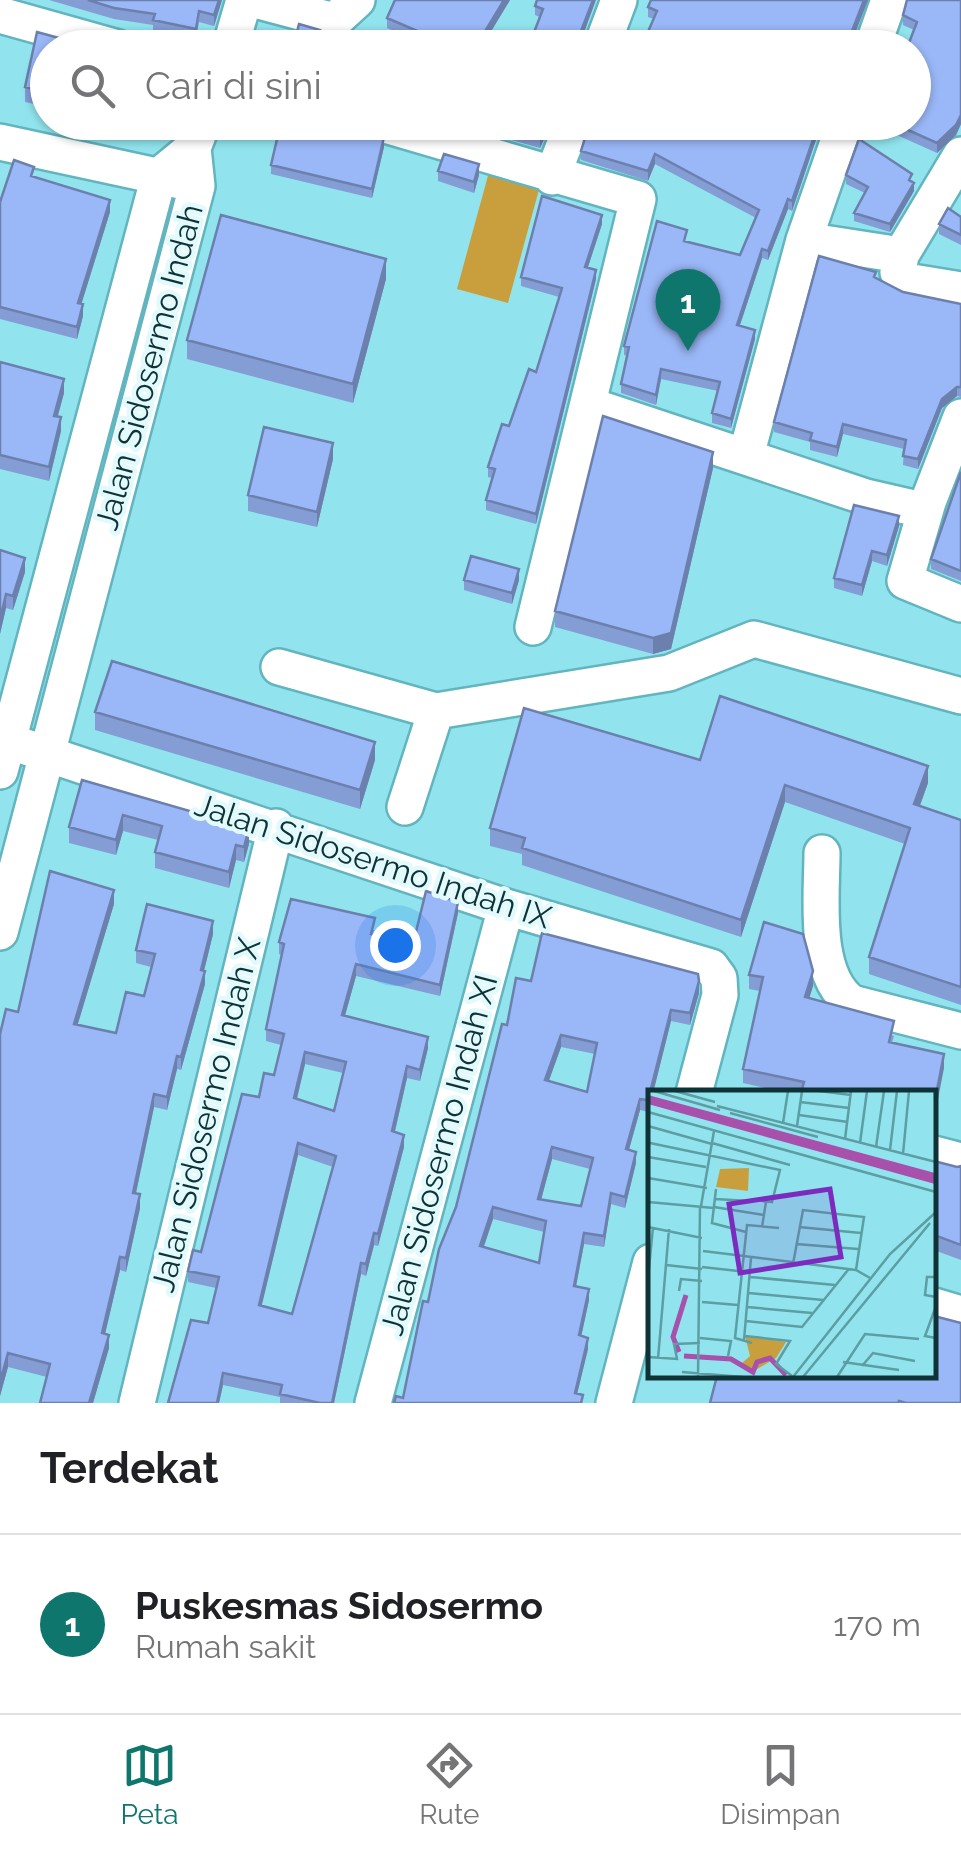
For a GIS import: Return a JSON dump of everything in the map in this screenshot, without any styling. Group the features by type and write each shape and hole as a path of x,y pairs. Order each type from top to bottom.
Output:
{"street":[{"path":"235,30 242,2 334,21 356,0"},
{"path":"608,30 619,0"},
{"path":"878,30 889,0"},
{"path":"0,15 54,30"},
{"name":"Jalan Sidosermo Indah","path":"4,756 159,176 193,140"},
{"name":"Jalan Sidosermo Indah","path":"0,932 197,186 198,140"},
{"path":"433,140 638,199 533,627"},
{"path":"552,177 566,140"},
{"path":"746,456 804,240 839,140"},
{"path":"0,142 197,186"},
{"path":"960,290 906,281 898,272 901,255 961,155"},
{"path":"804,240 901,255"},
{"path":"590,405 911,508 928,502"},
{"path":"961,417 928,502 905,581 961,604"},
{"path":"279,667 436,711 669,673 754,639 961,696"},
{"path":"405,807 436,711"},
{"name":"Jalan Sidosermo Indah IX","path":"4,756 46,756 276,827 506,907 703,964 719,978 720,994 695,1090"},
{"name":"Jalan Sidosermo Indah X","path":"137,1403 276,827"},
{"path":"822,852 828,958 834,985 841,996 852,1003 961,1031"},
{"name":"Jalan Sidosermo Indah XI","path":"374,1403 506,907"},
{"path":"936,1155 961,1161"},
{"path":"614,1403 648,1273"},
{"path":"936,1307 961,1314"}],"shaded area":[{"path":"489,172 540,186 508,303 457,289"}],"building":[{"path":"88,0 219,0 214,15 199,11 196,29 153,20 155,14"},
{"path":"395,0 504,0 486,30 415,30 387,18"},
{"path":"537,0 593,0 581,30 535,30 543,9 535,6"},
{"path":"651,0 864,0 852,30 649,30 657,11 648,7"},
{"path":"907,0 961,0 961,115 937,143 930,140 931,30 914,30 917,22 903,15"},
{"path":"299,24 320,30 298,30"},
{"path":"277,140 383,140 372,189 271,165"},
{"path":"584,140 813,140 792,201 788,199 768,251 762,249 737,325 755,330 731,419 712,413 720,382 661,369 656,395 621,384 629,347 624,346 657,221 687,230 684,241 740,255 759,210 655,154 648,171 581,151"},
{"path":"861,140 912,174 909,180 914,183 890,224 854,213 868,187 846,175"},
{"path":"444,154 479,164 474,182 438,171"},
{"path":"14,160 34,167 31,176 110,200 78,303 83,304 77,327 0,307 0,202"},
{"path":"542,196 602,215 585,267 596,270 536,514 486,500 495,469 488,467 502,424 509,426 529,369 536,372 562,288 521,277"},
{"path":"948,208 961,217 961,235 939,224"},
{"path":"221,215 386,259 353,384 187,340"},
{"path":"819,256 876,272 874,277 903,292 961,304 961,387 942,399 918,459 903,456 906,440 843,424 837,447 810,440 812,433 774,422"},
{"path":"0,362 64,379 54,416 61,417 49,467 0,455"},
{"path":"603,416 713,452 671,633 653,638 555,611"},
{"path":"264,427 333,443 317,512 248,495"},
{"path":"961,472 961,571 931,559"},
{"path":"854,505 899,516 887,555 872,551 862,585 834,578"},
{"path":"0,550 25,558 13,596 6,594 0,620"},
{"path":"471,556 519,569 512,593 464,580"},
{"path":"112,661 375,742 360,790 95,712"},
{"path":"720,696 928,766 914,804 961,820 961,987 869,957 910,828 785,785 741,920 522,848 525,838 490,828 524,708 700,760"},
{"path":"82,780 249,828 244,847 236,845 229,872 155,852 162,826 123,815 116,840 69,827"},
{"path":"50,871 114,890 74,1024 116,1033 126,992 144,996 155,954 136,950 147,904 213,921 201,970 205,971 181,1057 177,1056 167,1097 154,1094 133,1193 140,1194 126,1258 120,1257 102,1333 109,1335 89,1403 40,1403 50,1364 8,1353 0,1382 0,1034 6,1009 18,1012"},
{"path":"426,891 458,902 440,985 356,964 342,1015 428,1037 420,1070 407,1066 392,1131 404,1135 378,1234 374,1233 366,1264 361,1263 332,1403 280,1394 282,1385 223,1373 217,1403 168,1403 191,1320 208,1323 219,1277 188,1271 193,1250 201,1252 242,1094 259,1097 264,1073 274,1075 284,1034 266,1029 284,944 279,942 291,899 375,918 371,934 413,944","holes":["305,1052 346,1062 334,1111 294,1098","298,1143 336,1156 292,1314 259,1305"]},
{"path":"764,922 803,934 813,971 805,997 894,1021 889,1042 944,1054 936,1095 936,1090 802,1090 804,1082 743,1069 763,977 749,975"},
{"path":"542,933 698,974 699,981 690,1013 671,1010 648,1100 640,1099 626,1149 636,1152 625,1197 611,1193 604,1236 584,1233 574,1286 589,1289 579,1335 588,1338 575,1393 583,1395 581,1403 394,1403 396,1396 403,1398 423,1301 428,1302 439,1249 456,1207 502,1024 507,1025 516,978 531,981","holes":["561,1035 597,1043 587,1092 545,1080","552,1147 593,1158 581,1206 538,1199","493,1207 546,1221 539,1263 480,1246"]},
{"path":"936,1162 961,1166 961,1245 936,1236"},
{"path":"936,1317 961,1323 961,1403 710,1403 716,1378 936,1378"}],"place":[{"name":"Puskesmas Sidosermo","path":"688,351"}]}
